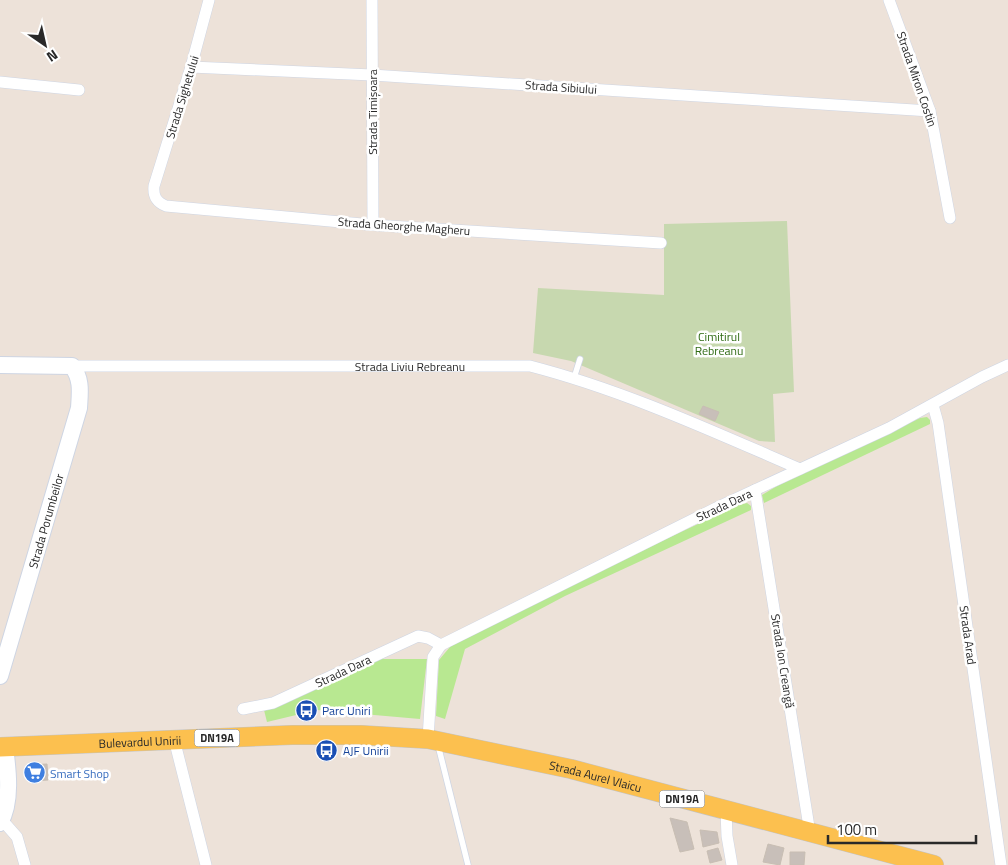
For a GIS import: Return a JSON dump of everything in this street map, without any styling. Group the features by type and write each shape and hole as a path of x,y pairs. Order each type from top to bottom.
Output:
{"main road":[{"name":"Strada Liviu Rebreanu","path":"0,366 72,366"},
{"name":"Strada Porumbeilor","path":"0,676 79,408 80,381 77,372 72,366"},
{"name":"Bulevardul Unirii","path":"2,747 292,735 361,735 433,740"},
{"name":"Strada Aurel Vlaicu","path":"433,740 571,768 726,811 934,865"},
{"path":"1,821 6,808 7,764 2,747"}],"street":[{"name":"Strada Sighetului","path":"154,193 154,186 191,67 209,0"},
{"name":"Strada Timișoara","path":"372,0 373,224"},
{"name":"Strada Miron Costin","path":"889,0 930,111 950,218"},
{"name":"Strada Sibiului","path":"191,67 372,75 930,111"},
{"path":"0,82 79,90"},
{"name":"Strada Gheorghe Magheru","path":"154,193 159,203 166,206 373,224 661,244"},
{"name":"Strada Dara","path":"243,709 273,703 418,636 428,638 441,645 599,564 889,428 982,376 1008,365"},
{"name":"Strada Liviu Rebreanu","path":"72,366 530,366 574,378 691,422 800,469"},
{"name":"Strada Arad","path":"933,405 938,423 1001,865"},
{"name":"Strada Ion Creangă","path":"755,490 810,833"},
{"path":"433,740 433,658 441,645"},
{"path":"174,739 206,865"},
{"path":"726,811 727,836 732,865"},
{"path":"1,821 17,837 25,865"}],"lane":[{"path":"574,378 580,359"},
{"path":"433,740 468,865"}],"green space":[{"name":"Cimitirul Rebreanu","path":"787,221 794,392 773,394 775,442 759,441 571,361 533,353 538,288 664,295 664,224"},
{"path":"927,417 930,420 930,424 764,503 762,495 777,486 920,418"},
{"path":"747,503 751,506 751,510 565,596 465,649 445,719 436,716 439,660 455,641 571,583"},
{"path":"369,659 427,659 420,719 317,710 267,722 263,706"}],"building":[{"path":"703,406 719,412 715,421 699,414"},
{"path":"47,764 48,780 31,781 30,765"},
{"path":"670,818 687,822 694,849 680,852"},
{"path":"700,830 717,832 719,843 703,847"},
{"path":"768,844 784,848 780,865 763,862"},
{"path":"718,848 722,860 710,863 707,851"},
{"path":"790,852 805,852 804,865 790,865"}],"place":[{"name":"Parc Uniri","path":"306,710"},
{"name":"AJF Unirii","path":"327,750"},
{"name":"Smart Shop","path":"34,773"}]}
